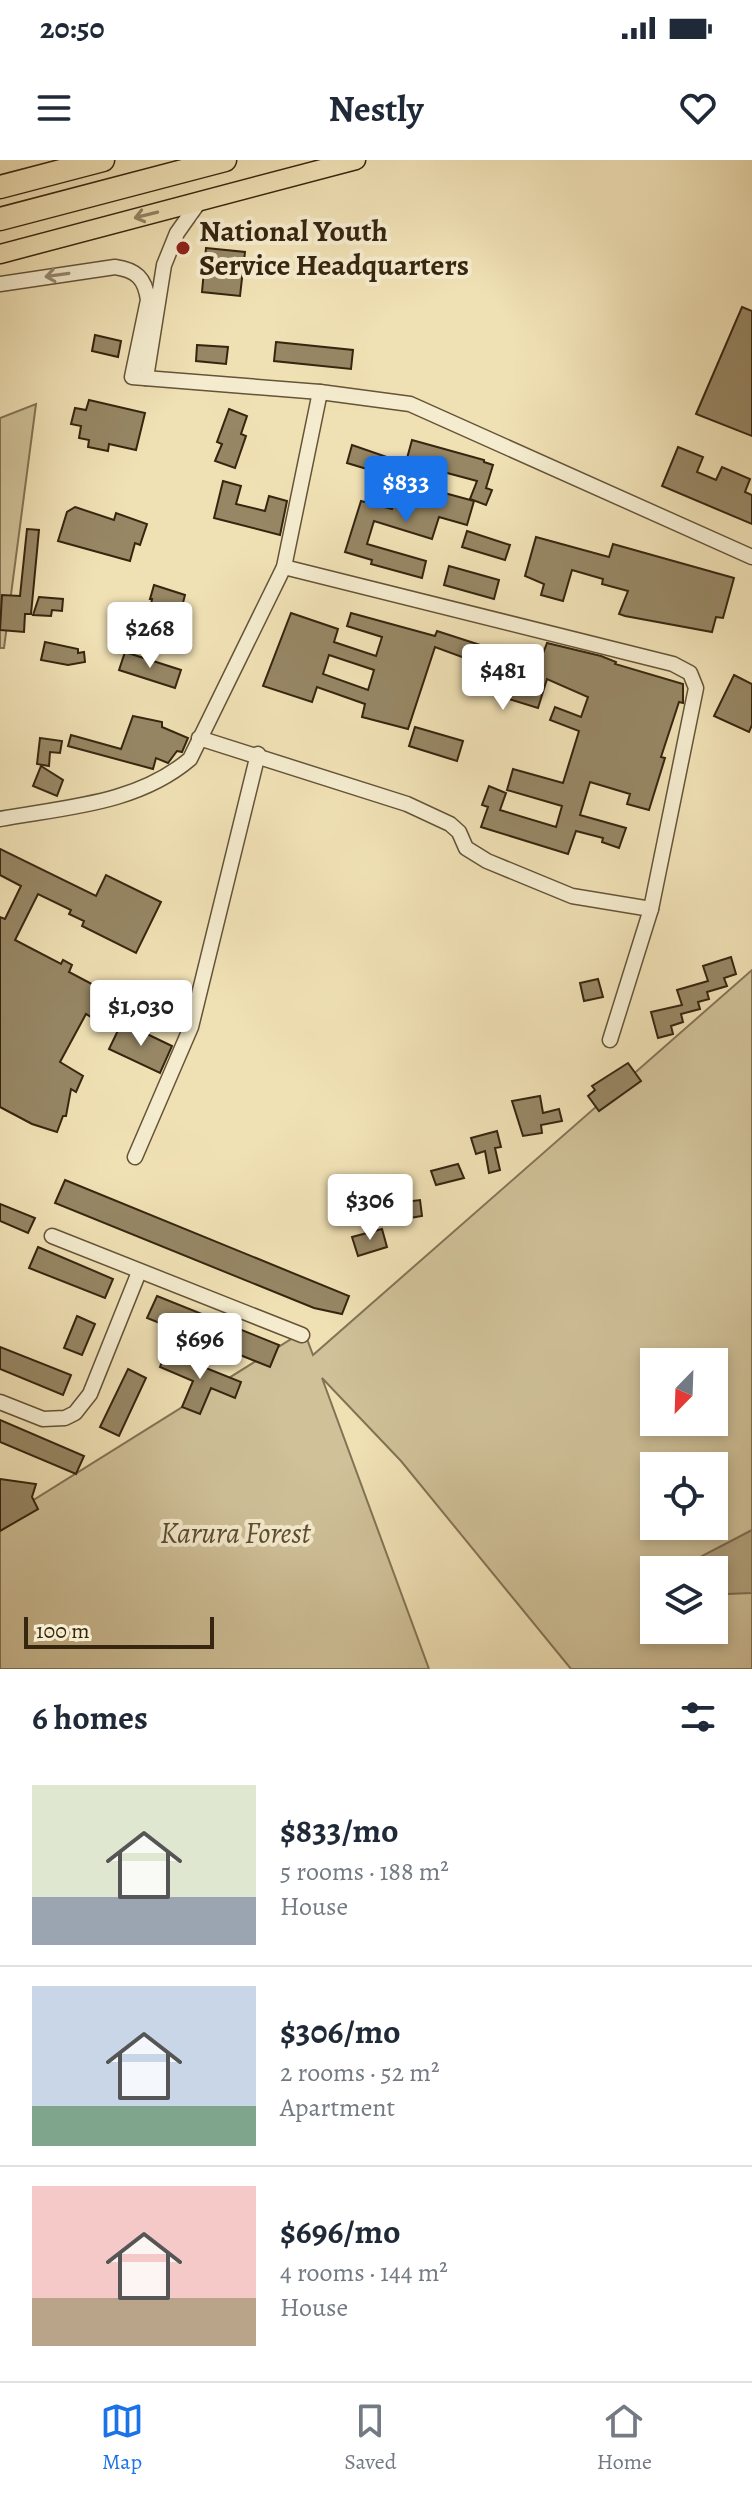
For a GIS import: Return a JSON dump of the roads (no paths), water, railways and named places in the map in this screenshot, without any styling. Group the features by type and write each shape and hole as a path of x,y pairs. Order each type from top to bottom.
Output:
{"highway":[{"path":"0,187 103,160"},
{"path":"0,219 225,160"}],"main road":[{"path":"0,254 356,160"}],"street":[{"path":"139,378 167,255 177,233 199,202"},
{"path":"0,284 115,267 130,269 139,275 148,300 139,378"},
{"path":"139,378 320,392 410,404 752,557"},
{"path":"0,819 128,795 168,777 190,759 284,567 320,392"},
{"path":"284,567 673,664 690,673 696,688 651,909 610,1040"},
{"path":"199,738 258,754 407,804 450,824 459,832 466,848 487,861 572,896 651,909"},
{"path":"135,1157 191,1027 258,754"},
{"path":"52,1236 302,1335"},
{"path":"0,1402 43,1419 65,1418 75,1413 90,1394 139,1272"}],"place":[{"name":"National Youth Service Headquarters","path":"183,248"}],"park label":[{"name":"Karura Forest","path":"235,1533"}]}
